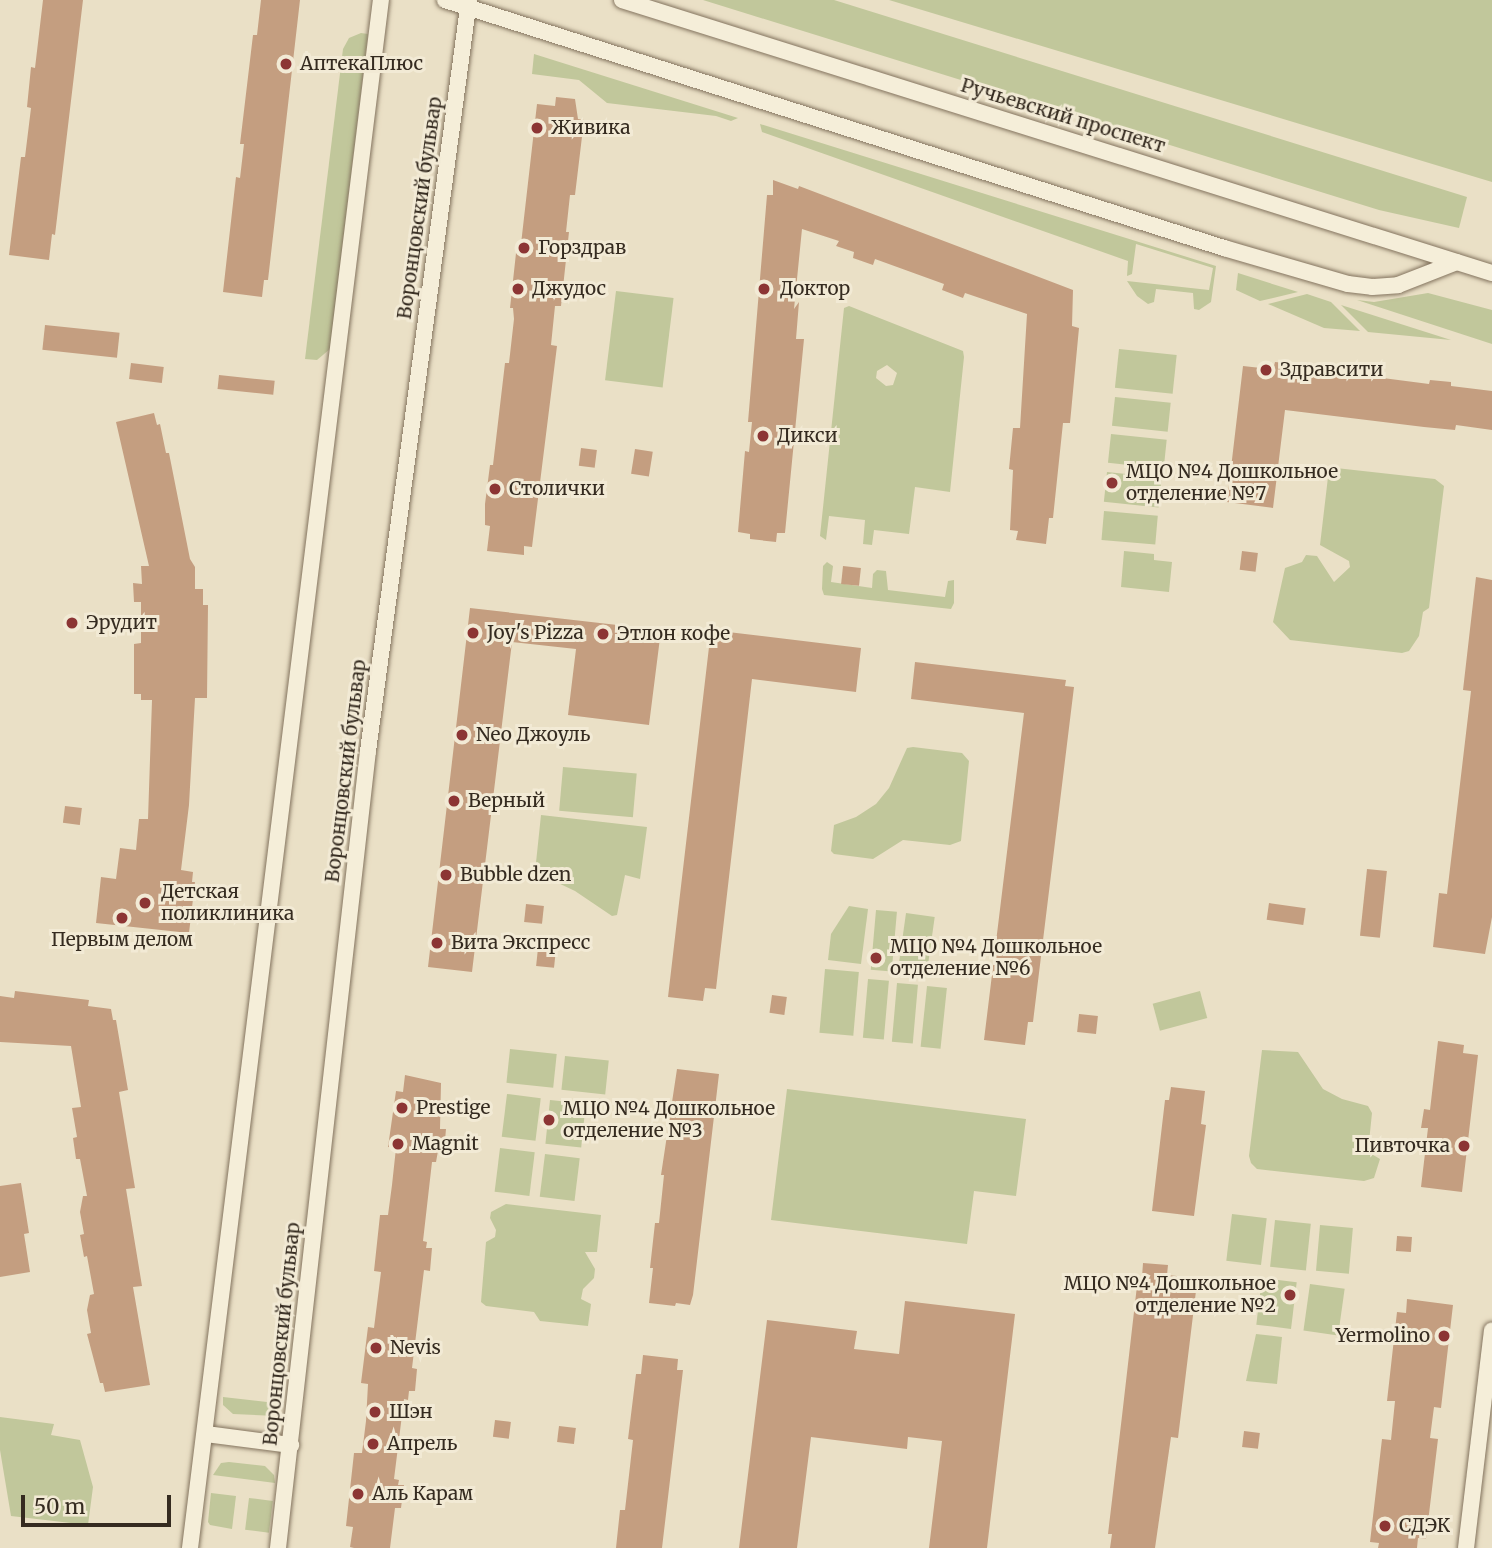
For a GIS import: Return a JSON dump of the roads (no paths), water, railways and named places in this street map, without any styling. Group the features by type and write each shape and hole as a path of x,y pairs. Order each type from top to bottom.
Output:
{"street":[{"path":"190,1548 381,0"},
{"path":"445,0 469,3 1211,244 1349,284 1372,287 1398,285 1457,262"},
{"name":"Ручьевский проспект","path":"622,0 1492,273"},
{"name":"Воронцовский бульвар","path":"278,1548 367,765 469,3"},
{"path":"1466,1548 1492,1331"},
{"path":"206,1434 291,1445"}],"place":[{"name":"АптекаПлюс","path":"286,64"},
{"name":"Живика","path":"537,128"},
{"name":"Горздрав","path":"524,248"},
{"name":"Джудос","path":"518,289"},
{"name":"Доктор","path":"764,289"},
{"name":"Здравсити","path":"1266,370"},
{"name":"Дикси","path":"763,436"},
{"name":"МЦО №4 Дошкольное отделение №7","path":"1112,483"},
{"name":"Столички","path":"495,489"},
{"name":"Эрудит","path":"72,623"},
{"name":"Joy's Pizza","path":"473,633"},
{"name":"Этлон кофе","path":"603,634"},
{"name":"Neo Джоуль","path":"462,735"},
{"name":"Верный","path":"454,801"},
{"name":"Bubble dzen","path":"446,875"},
{"name":"Детская поликлиника","path":"145,903"},
{"name":"Первым делом","path":"122,918"},
{"name":"Вита Экспресс","path":"437,943"},
{"name":"МЦО №4 Дошкольное отделение №6","path":"876,958"},
{"name":"Prestige","path":"402,1108"},
{"name":"МЦО №4 Дошкольное отделение №3","path":"549,1120"},
{"name":"Magnit","path":"398,1144"},
{"name":"Пивточка","path":"1464,1146"},
{"name":"МЦО №4 Дошкольное отделение №2","path":"1290,1295"},
{"name":"Yermolino","path":"1444,1336"},
{"name":"Nevis","path":"376,1348"},
{"name":"Шэн","path":"375,1412"},
{"name":"Апрель","path":"373,1444"},
{"name":"Аль Карам","path":"358,1494"},
{"name":"СДЭК","path":"1385,1526"}]}
